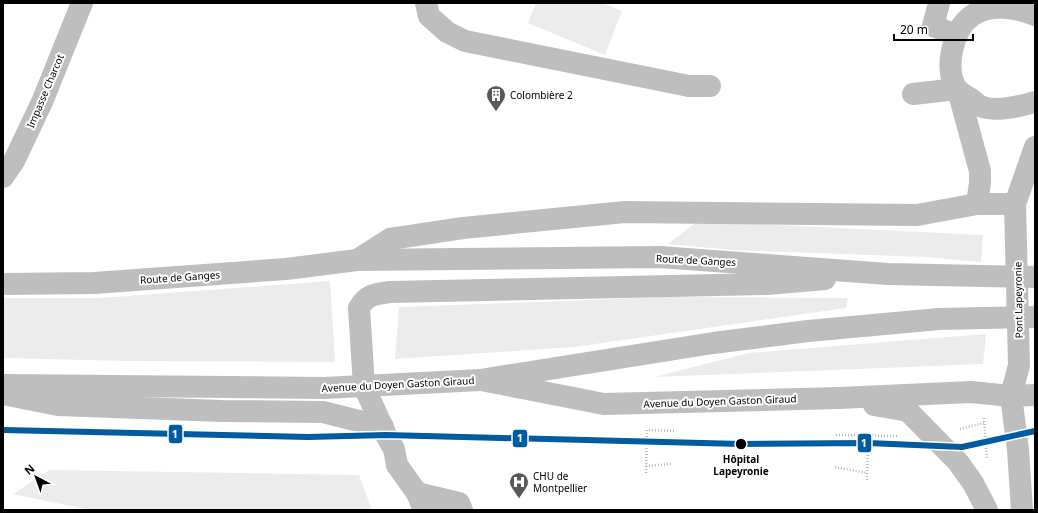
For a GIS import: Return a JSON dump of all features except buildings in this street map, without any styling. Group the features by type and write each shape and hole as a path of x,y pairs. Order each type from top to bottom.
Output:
{"main road":[{"name":"Impasse Charcot","path":"3,177 14,161 42,102 82,3"},
{"path":"426,3 429,16 447,32 465,41 689,86 710,86"},
{"path":"939,3 933,26 956,35"},
{"path":"977,204 980,170 957,89 952,78 951,52 956,35 975,9 1012,9 1035,14"},
{"path":"913,94 957,89 983,107 1002,109 1035,102"},
{"path":"1015,204 1035,147"},
{"name":"Route de Ganges","path":"357,260 390,239 463,228 625,212 917,215 977,204 1015,204"},
{"name":"Pont Lapeyronie","path":"1011,396 1018,365 1017,239 1015,204"},
{"name":"Route de Ganges","path":"3,284 102,283 286,269 357,260 660,257 888,274 1035,277"},
{"path":"462,510 459,503 422,506 397,465 394,449 364,386 359,308 363,300 374,294 398,292 767,284 888,274"},
{"path":"480,380 713,343 808,331 939,319 1035,318"},
{"name":"Avenue du Doyen Gaston Giraud","path":"3,385 324,388 480,380 604,404 839,398 971,392 1011,396 1035,395"},
{"path":"3,394 58,405 222,411 323,412 383,427"},
{"path":"1011,396 1018,450 1022,510"},
{"name":"Avenue du Doyen Gaston Giraud","path":"839,398 908,411 958,462 973,483 987,510"}],"path":[{"path":"984,416 987,462"},
{"path":"646,473 647,430 674,431"},
{"path":"867,480 868,435"},
{"path":"646,466 672,464"},
{"path":"835,468 867,473"}],"shaded area":[{"path":"536,3 602,3 622,11 605,55 528,23"},
{"path":"698,221 983,235 981,262 926,257 732,250 668,244"},
{"path":"330,281 335,362 129,361 3,358 3,298 101,298"},
{"path":"669,297 848,298 846,308 574,347 395,359 399,307"},
{"path":"986,334 983,364 654,377 749,353"},
{"path":"49,470 359,475 372,510 90,510 13,494"}],"transit line":[{"name":"1","path":"3,430 308,437 386,435 741,444 868,443 962,447 1035,431"}],"place":[{"name":"Colombière 2","path":"496,112"},
{"name":"Hôpital Lapeyronie","path":"741,444"},
{"name":"CHU de Montpellier","path":"519,499"}]}
